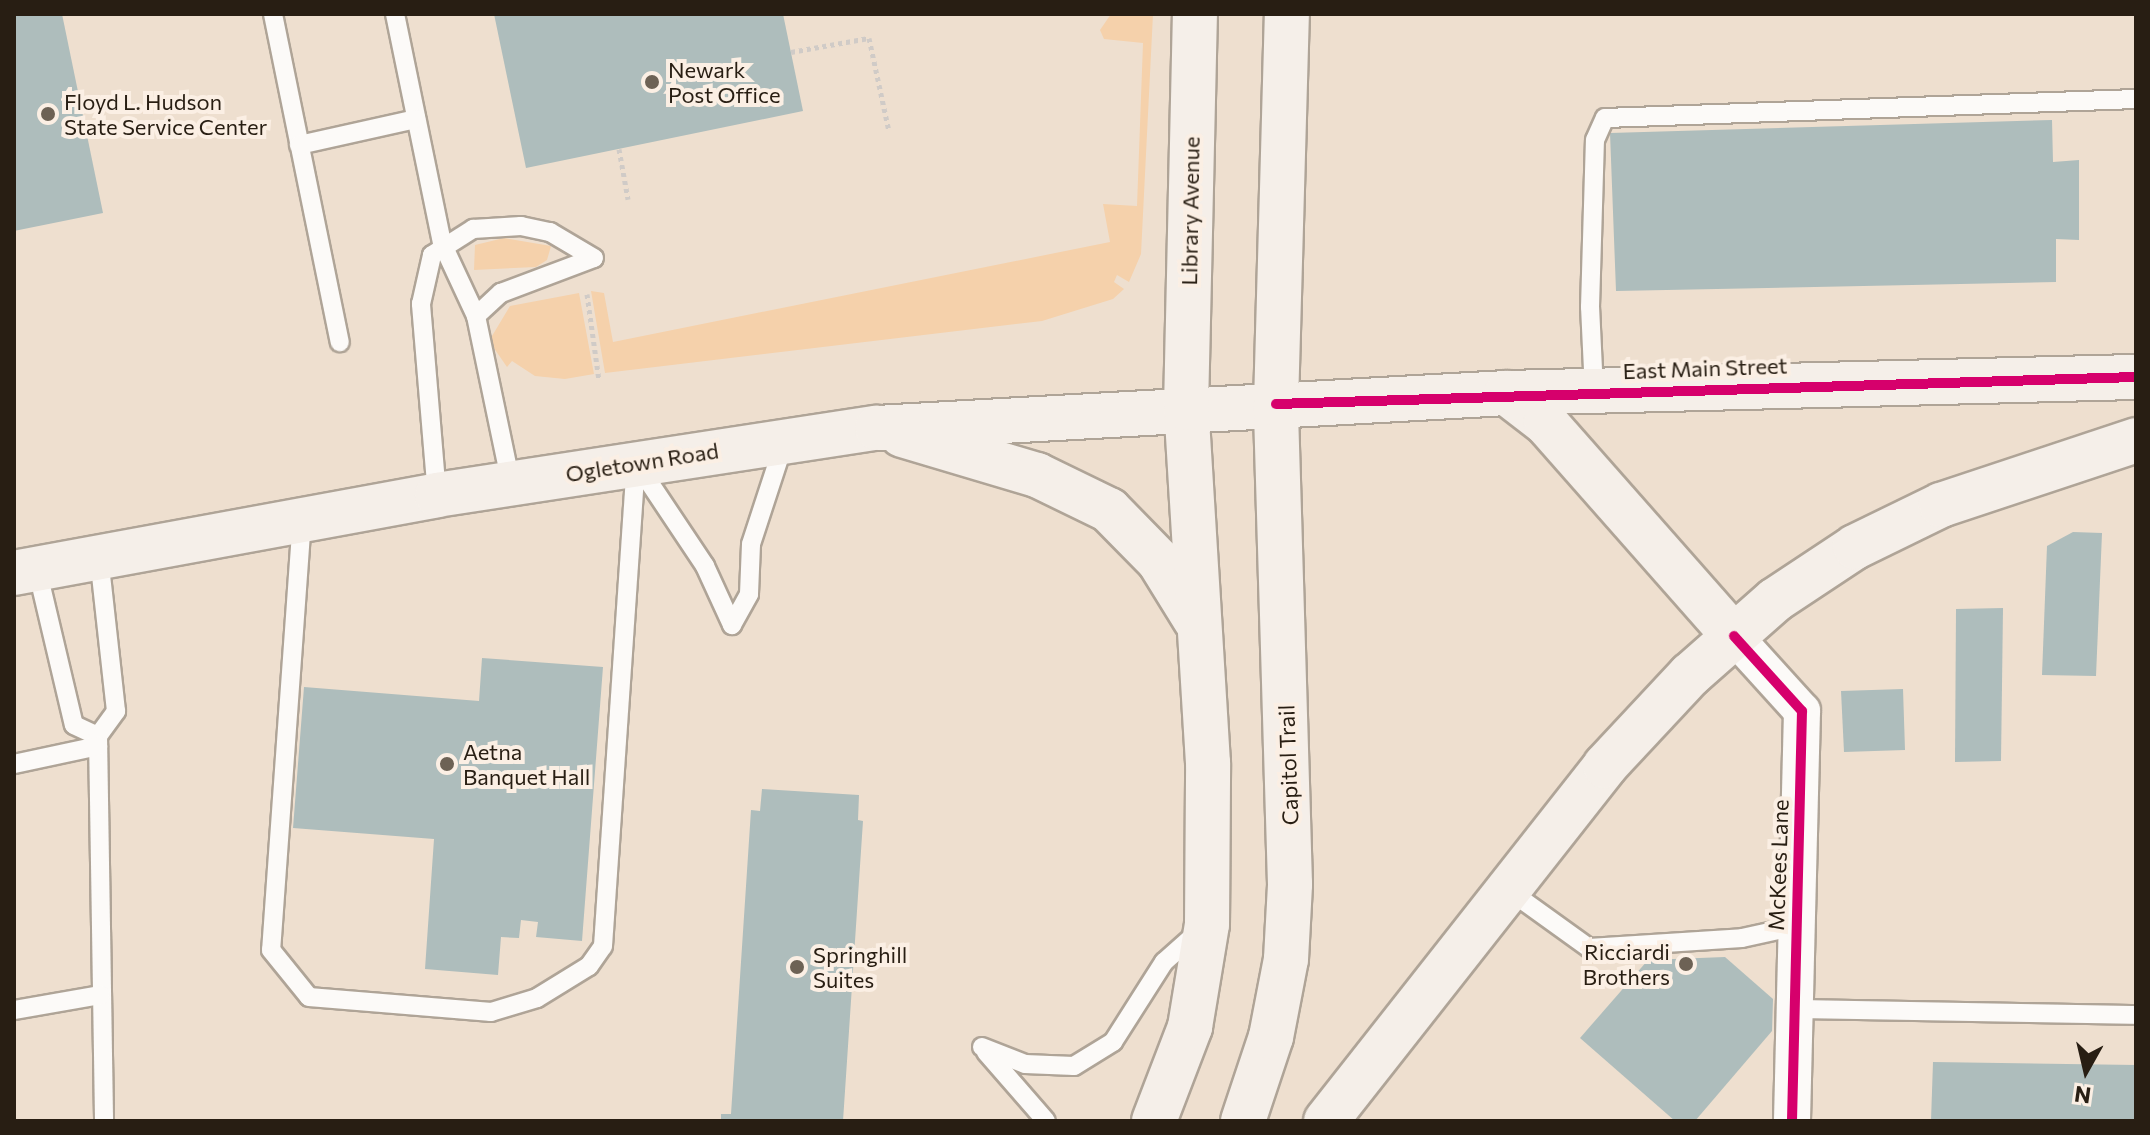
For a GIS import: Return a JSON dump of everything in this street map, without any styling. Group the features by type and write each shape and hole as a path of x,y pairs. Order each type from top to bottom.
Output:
{"main road":[{"name":"Library Avenue","path":"1186,408 1195,14"},
{"path":"1276,404 1287,14"},
{"name":"East Main Street","path":"1276,404 1507,393 2136,377"},
{"path":"1507,393 1546,423 1734,636"},
{"name":"Ogletown Road","path":"26,571 302,518 636,461 877,428 1276,404"},
{"name":"Capitol Trail","path":"1243,1121 1271,1037 1286,959 1290,884 1276,404"},
{"path":"1154,1121 1190,1027 1207,924 1210,835 1186,408"},
{"path":"877,428 1037,475 1109,510 1159,561 1200,628"},
{"path":"1326,1121 1605,766 1734,636 1775,600 1902,524 1997,483 2136,440"}],"street":[{"name":"McKees Lane","path":"1734,636 1802,711 1792,1121"}],"lane":[{"path":"273,14 340,342"},
{"path":"395,14 442,243 476,316 511,483"},
{"path":"1594,391 1595,155 1605,118 1636,112 2136,99"},
{"path":"299,145 416,119"},
{"path":"437,495 421,304 425,267 442,243 473,229 521,226 550,232 594,258 501,293 476,316"},
{"path":"636,461 705,566 732,625 749,594 751,544 785,441"},
{"path":"302,518 271,950 309,997 491,1012 537,998 589,966 603,946 636,461"},
{"path":"99,557 116,711 98,741 104,1121"},
{"path":"26,571 74,725 98,741"},
{"path":"14,764 98,741"},
{"path":"1507,889 1589,948 1742,938 1797,926"},
{"path":"1046,1121 982,1047 1025,1064 1074,1066 1113,1042 1164,962 1207,924"},
{"path":"14,1010 101,995"},
{"path":"1794,1009 2136,1015"}],"path":[{"path":"791,52 869,38 889,131"},
{"path":"619,149 628,199"},
{"path":"585,286 599,380"}],"shaded area":[{"path":"1111,14 1153,14 1141,254 1129,282 1117,275 1114,282 1124,289 1113,299 1042,321 605,373 591,291 604,293 613,342 1110,242 1103,204 1137,206 1143,43 1104,39 1100,30"},
{"path":"504,238 551,246 547,260 536,267 474,270 475,245"},
{"path":"579,293 594,374 565,379 535,376 512,361 507,367 489,341 510,306"}],"building":[{"name":"Floyd L. Hudson State Service Center","path":"14,14 62,14 103,213 14,231"},
{"name":"Newark Post Office","path":"494,14 783,14 803,111 526,168"},
{"path":"2052,120 2053,162 2079,160 2079,240 2056,239 2056,282 1616,291 1610,133"},
{"path":"2073,532 2102,533 2096,676 2042,675 2047,546"},
{"path":"2003,608 2001,761 1955,762 1956,609"},
{"name":"Aetna Banquet Hall","path":"482,658 603,667 582,941 536,937 538,922 521,920 519,938 501,937 498,975 425,969 434,839 293,828 304,687 479,701"},
{"path":"1903,689 1905,750 1844,752 1841,691"},
{"name":"Springhill Suites","path":"762,789 859,795 858,820 863,821 843,1121 721,1121 721,1114 731,1114 751,810 760,811"},
{"path":"1725,957 1773,999 1772,1031 1695,1121 1675,1121 1580,1038 1648,960"},
{"path":"1933,1062 2136,1065 2136,1121 1931,1121"}],"cycle path":[{"path":"1276,404 2136,377"},
{"path":"1734,636 1802,711 1792,1121"}],"place":[{"name":"Newark Post Office","path":"652,82"},
{"name":"Floyd L. Hudson State Service Center","path":"48,114"},
{"name":"Aetna Banquet Hall","path":"447,764"},
{"name":"Ricciardi Brothers","path":"1686,964"},
{"name":"Springhill Suites","path":"797,967"}]}
